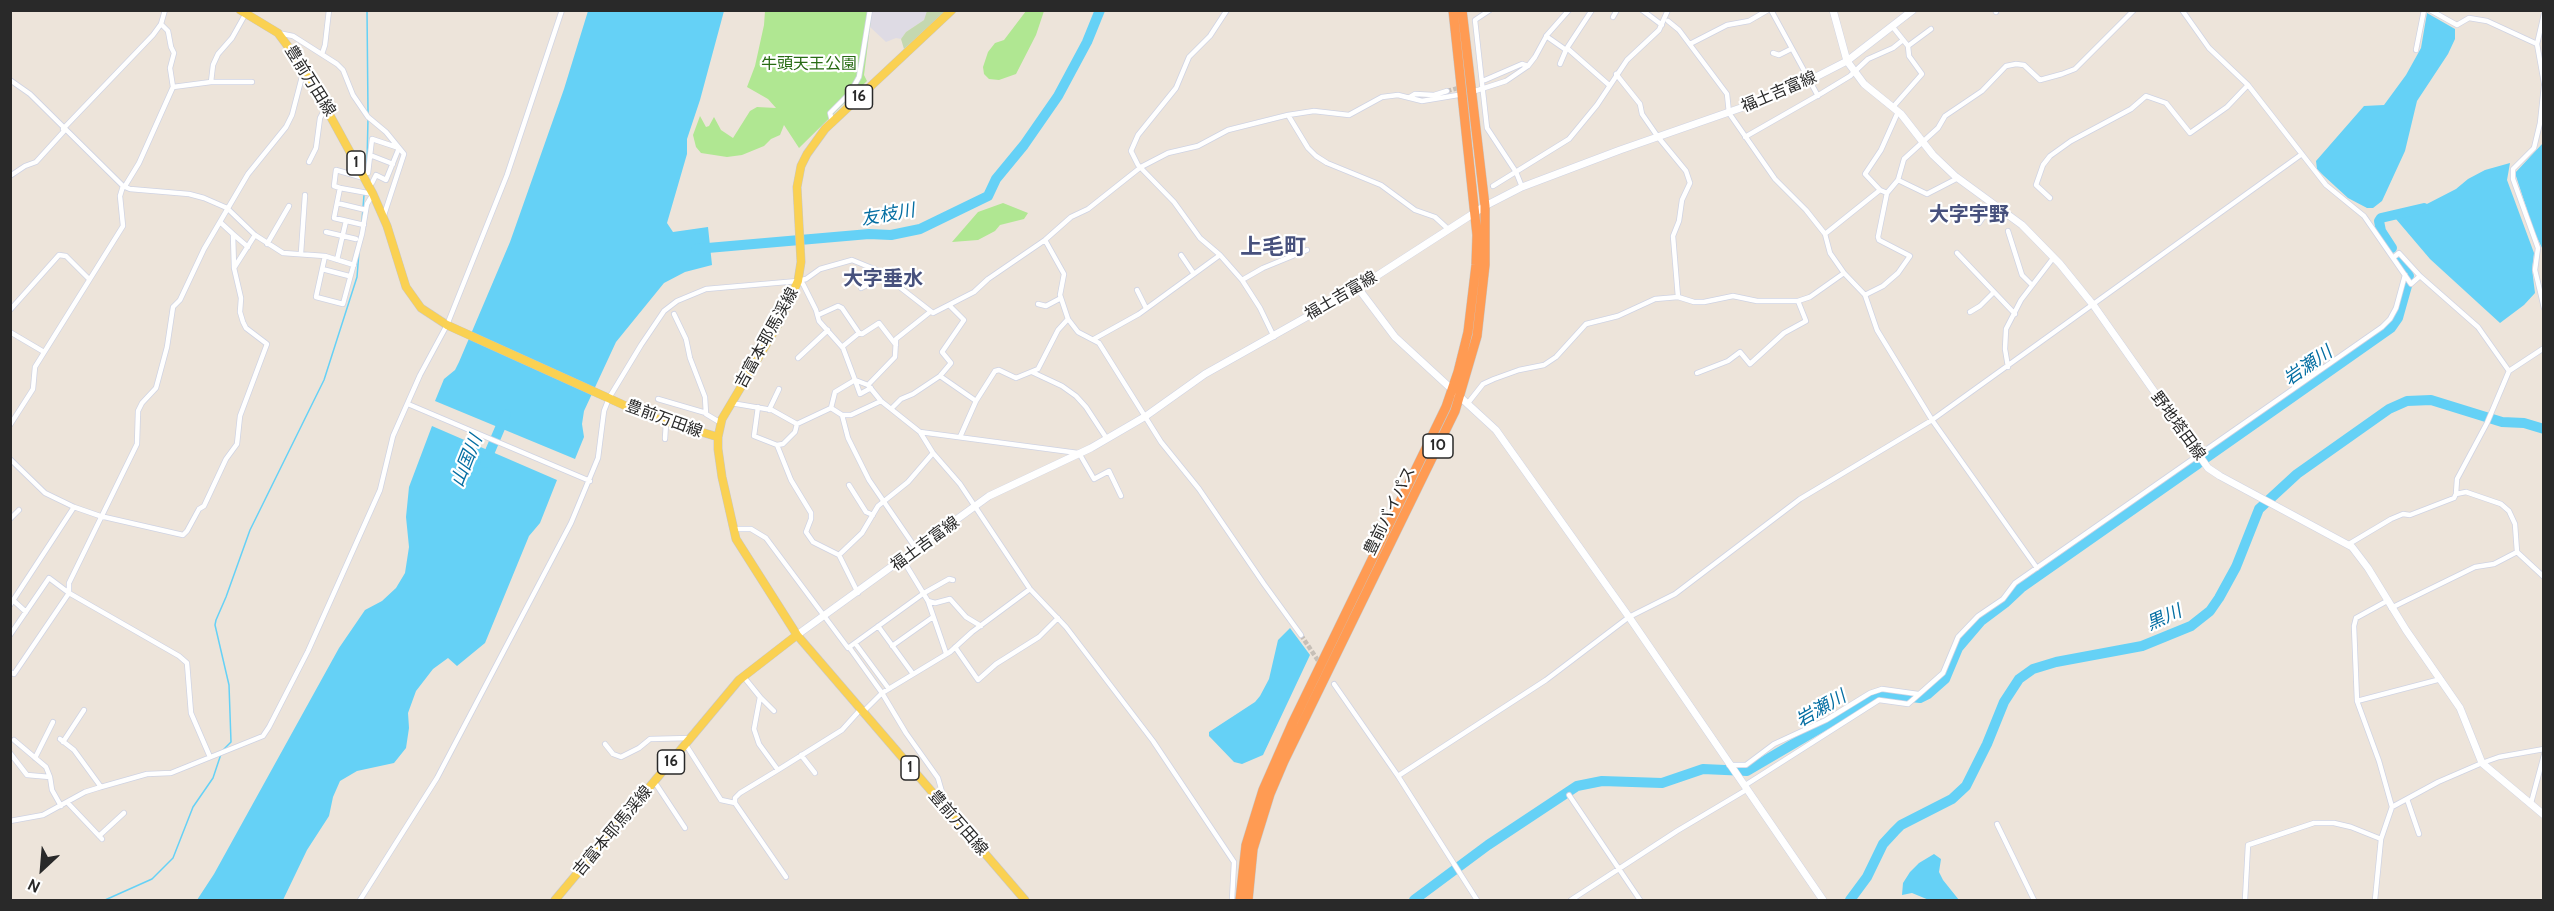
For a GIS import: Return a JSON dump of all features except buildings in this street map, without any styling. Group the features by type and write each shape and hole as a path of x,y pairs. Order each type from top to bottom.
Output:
{"highway":[{"name":"豊前バイパス","path":"1248,900 1249,847 1284,761 1464,399 1483,296 1485,206 1453,10"},
{"name":"豊前バイパス","path":"1240,900 1249,847 1263,790 1276,757 1414,475 1453,388 1468,332 1474,296 1477,235 1462,10"}],"main road":[{"name":"吉富本耶馬渓線","path":"718,437 721,423 731,403 779,323 798,281 801,262 797,202 798,180 804,159 814,142 833,122 952,10"},
{"name":"野地塔田線","path":"1833,10 1846,61 1854,72 1864,84 1895,110 1921,141 1958,178 2022,225 2054,257 2094,306 2197,455 2220,476 2349,544 2360,556 2389,604 2460,708 2482,763 2544,814"},
{"name":"福土吉富線","path":"797,635 1004,488 1107,439 1146,416 1205,374 1358,288 1485,206 1522,188 1729,113 1810,80 1846,61 1913,10"},
{"name":"豊前万田線","path":"243,12 278,33 304,68 365,176 383,218 406,287 421,308 449,326 666,423 718,437 722,477 733,529 762,582 797,635 1025,900"},
{"path":"1358,288 1395,337 1496,430 1629,617 1823,900"},
{"name":"吉富本耶馬渓線","path":"555,900 743,676 797,635"}],"street":[{"path":"10,176 36,162 162,24 165,10"},
{"path":"322,54 329,10"},
{"path":"10,821 43,815 85,792 101,787 147,774 171,773 262,736 274,718 360,539 380,490 393,436 420,375 449,326 507,175 562,10"},
{"path":"833,122 830,113 850,93 859,77 870,10"},
{"path":"1227,10 1215,30 1189,57 1176,88 1132,144 1133,158 1174,202 1200,238 1220,255 1242,280 1260,308 1274,337"},
{"path":"1490,10 1475,20 1487,128 1516,172 1522,188"},
{"path":"798,281 803,284 819,321 842,347 860,394 895,357 896,339 930,312 933,313 974,292 988,279 1045,240 1071,217 1088,209 1141,167 1168,153 1198,147 1228,130 1314,111 1349,115 1382,97 1398,95 1429,101 1467,93 1506,81 1528,66 1546,36 1569,10"},
{"path":"1560,64 1592,10"},
{"path":"1613,17 1617,10"},
{"path":"1642,10 1662,25"},
{"path":"1493,186 1569,139 1597,105 1627,60 1662,25 1668,10"},
{"path":"1690,44 1727,25 1749,21 1769,10 1818,96"},
{"path":"1865,295 1883,286 1898,273 1910,256 1879,240 1878,237 1887,193 1898,180 1904,159 1921,141 1938,128 1945,116 1982,91 2006,66 2024,65 2040,80 2075,69 2134,10"},
{"path":"2182,10 2209,48 2248,85 2326,185 2364,216 2411,284 2420,276"},
{"path":"2416,50 2424,10"},
{"path":"2430,10 2457,25 2469,18 2487,21 2537,44"},
{"path":"212,82 213,65 218,54 232,38 243,12"},
{"path":"2544,14 2537,44 2544,85 2540,123 2534,148 2513,169 2513,179 2538,248 2535,270 2544,308"},
{"path":"1668,21 1679,30 1727,94 1729,113 1775,179 1806,210 1825,234 1830,253 1844,273 1865,295 1877,330 1932,420 2037,568"},
{"path":"10,425 33,388 35,367 123,226 120,196 138,164 173,87 170,68 174,52 168,31 162,24"},
{"path":"1887,193 1880,190 1865,174 1881,150 1895,110 1922,74 1909,56 1908,46 1892,26"},
{"path":"1908,46 1931,29"},
{"path":"278,33 293,36 337,64 343,70 353,95 368,117 386,132 405,154 383,218"},
{"path":"1546,36 1567,49 1609,85"},
{"path":"1745,137 1818,96 1869,59 1893,48 1903,40"},
{"path":"1773,53 1779,55 1791,49"},
{"path":"1485,80 1521,64 1528,66"},
{"path":"10,672 14,674 69,593 69,583 137,444 138,411 156,388 167,347 173,307 180,300 227,208 248,174 286,127 292,115 304,68"},
{"path":"1616,74 1640,104 1642,114 1658,138 1686,171 1690,183 1682,200 1679,221 1673,236 1678,297"},
{"path":"10,80 30,94 124,186 130,189 189,194 227,208 255,235 283,253 324,256 354,265"},
{"path":"173,87 212,82 252,82"},
{"path":"2050,198 2036,184 2043,165 2050,156 2071,141 2131,109 2146,96 2166,103 2190,133 2227,107 2248,85"},
{"path":"1409,98 1415,94 1434,95 1448,91"},
{"path":"309,162 316,148 320,118 326,107"},
{"path":"1288,116 1308,148 1316,156 1326,163 1381,185 1415,210 1435,217 1448,228"},
{"path":"365,176 372,139 399,148"},
{"path":"324,256 316,297 343,304 366,210 373,194 334,186 336,170 376,176 386,180 399,148"},
{"path":"1398,776 1546,680 1629,617 1675,594 1800,499 1932,420 2094,306 2302,154"},
{"path":"370,155 393,164"},
{"path":"365,176 372,183 376,176"},
{"path":"1898,180 1927,194 1958,178"},
{"path":"340,188 334,218 364,225"},
{"path":"1825,234 1880,190"},
{"path":"301,253 306,195"},
{"path":"337,203 366,210"},
{"path":"1969,213 1979,222 1993,203"},
{"path":"267,244 289,206"},
{"path":"338,260 346,221"},
{"path":"220,222 248,248"},
{"path":"2008,231 2022,275 2032,285"},
{"path":"326,232 356,239"},
{"path":"10,459 45,493 74,507 100,516 183,535 199,509 204,506 226,459 237,444 240,416 267,344 246,328 243,322 240,312 241,298 234,268 233,234"},
{"path":"234,268 255,235"},
{"path":"1045,240 1064,274 1061,298 1068,319 1078,332 1099,343 1161,442 1199,489 1301,635"},
{"path":"1242,280 1263,268 1307,250"},
{"path":"1956,253 2015,314"},
{"path":"2394,257 2400,253 2420,276 2478,327 2509,371"},
{"path":"10,310 59,255 66,256 89,279"},
{"path":"1181,255 1194,274"},
{"path":"1094,339 1146,308 1220,255"},
{"path":"2008,367 2005,349 2006,329 2021,300 2054,257"},
{"path":"360,900 437,778 571,523 598,458 607,397 664,311 677,301 706,289 798,281 806,279 820,269 852,260 885,276 930,312"},
{"path":"322,269 349,276"},
{"path":"1464,399 1483,384 1494,379 1519,370 1544,365 1556,357 1586,324 1618,316 1655,299 1678,297 1694,302 1733,296 1757,301 1798,301 1810,297 1844,273"},
{"path":"1571,900 1880,700 1908,704 1943,673 1954,645 1978,615 2003,599 2015,583 2382,327 2396,308 2405,275"},
{"path":"861,288 885,276"},
{"path":"1137,290 1146,308"},
{"path":"1970,312 1994,292"},
{"path":"1038,304 1046,306 1061,298"},
{"path":"1697,373 1728,360 1740,352 1750,364 1784,333 1806,321 1798,301"},
{"path":"892,408 901,399 940,376 951,363 942,352 964,320 949,305"},
{"path":"818,315 838,306 842,308 859,333"},
{"path":"674,314 686,339 690,358 705,397 706,413 709,418 721,423"},
{"path":"960,437 976,401 995,371 999,370 1016,378 1042,365 1058,330 1068,319"},
{"path":"842,347 859,333 862,334 879,323 896,345"},
{"path":"798,358 828,330"},
{"path":"10,332 44,352"},
{"path":"2349,544 2391,519 2403,514 2410,515 2454,498 2457,479 2487,423 2509,371 2544,348"},
{"path":"1032,372 1062,386 1076,396 1107,439"},
{"path":"940,376 976,401"},
{"path":"855,380 869,387 881,401 920,432 933,453 960,484 1030,589 1058,618 1153,741 1234,862 1232,900"},
{"path":"831,408 835,392 855,380"},
{"path":"769,410 779,389"},
{"path":"658,399 706,413"},
{"path":"831,408 842,415 851,415 881,401"},
{"path":"731,403 769,410 797,424"},
{"path":"408,404 434,413 590,481"},
{"path":"758,407 754,436 777,445 783,444 795,432 797,424"},
{"path":"797,424 831,408"},
{"path":"842,415 848,438 869,480 917,550"},
{"path":"664,439 666,423"},
{"path":"920,432 1079,453 1094,479 1109,471 1121,496"},
{"path":"777,445 791,480 811,513 812,519 806,532 813,542 839,555 858,593"},
{"path":"839,555 862,533 884,502 908,482 933,453"},
{"path":"849,485 866,512 873,515"},
{"path":"2456,494 2466,492 2501,504 2509,511 2515,524 2517,552 2544,577"},
{"path":"26,612 12,603 74,507"},
{"path":"11,522 19,510"},
{"path":"733,529 751,529 766,538 825,615 882,693 906,733 939,778 944,799 941,803"},
{"path":"2375,900 2381,839 2392,807 2379,761 2357,701 2354,626 2356,618 2475,567 2494,564 2517,552"},
{"path":"903,560 928,601 946,653"},
{"path":"10,634 49,578 69,593 179,656 187,663 191,713 210,757"},
{"path":"849,647 924,593 949,579 953,580"},
{"path":"786,877 735,803 735,798 842,730 882,693 955,647 1030,589"},
{"path":"928,601 935,603 953,601 966,617 981,626"},
{"path":"892,646 933,617"},
{"path":"955,647 978,680 996,664 1039,637 1058,618"},
{"path":"878,626 913,674"},
{"path":"855,643 889,689"},
{"path":"743,676 774,711"},
{"path":"2357,701 2388,692 2404,691 2441,679"},
{"path":"1334,684 1398,776 1477,900"},
{"path":"1731,767 1746,765 1774,744 1826,720 1870,693 1882,689 1918,695"},
{"path":"760,697 754,729 759,744 778,770"},
{"path":"84,710 62,740 74,750 101,787"},
{"path":"35,758 52,722"},
{"path":"605,744 614,754 621,757 639,748 650,739 688,741 721,800 735,803"},
{"path":"14,740 46,767 52,790 61,806"},
{"path":"2392,807 2438,782 2482,763 2499,757 2544,749"},
{"path":"10,753 29,776 50,777"},
{"path":"801,755 815,773"},
{"path":"2530,803 2544,755"},
{"path":"654,781 685,828"},
{"path":"1569,795 1640,900"},
{"path":"2407,799 2419,834"},
{"path":"67,802 100,838 124,813"},
{"path":"2245,900 2248,845 2314,823 2334,823 2351,827 2381,839"},
{"path":"1997,824 2034,900"}],"shaded area":[{"path":"872,11 927,11 927,15 901,39 896,38 886,42 870,27"}],"green space":[{"name":"牛頭天王公園","path":"765,11 872,11 864,75 867,81 799,148 784,125 780,135 771,139 764,146 742,155 727,157 701,153 696,147 693,135 700,116 706,127 714,117 721,130 733,138 750,111 757,107 776,108 768,99 747,87 755,66"},
{"path":"927,11 945,11 904,49 901,39 906,32 924,20"},
{"path":"1026,11 1044,11 1036,35 1016,74 999,80 989,79 984,74 983,67 988,52 995,43 1004,40"},
{"path":"1003,203 1028,213 1024,219 1000,225 995,231 978,240 952,242 978,212"}],"water":[{"path":"588,11 724,11 687,139 687,154 667,223 673,232 708,227 712,265 685,272 664,283 616,342 584,411 582,424 584,437 575,459 435,401 444,379 455,370 459,362 510,242 564,89"},
{"path":"2427,13 2455,29 2455,39 2448,54 2417,101 2405,151 2382,201 2373,208 2367,208 2348,198 2324,176 2317,169 2316,161 2364,106 2384,105 2406,75 2421,48"},
{"path":"2543,143 2543,250 2534,231 2515,173"},
{"path":"2510,163 2507,180 2534,253 2532,269 2535,293 2524,305 2500,323 2430,259 2396,219 2423,211 2423,206 2456,189 2485,170"},
{"path":"432,426 557,480 540,523 529,536 485,643 457,666 448,658 433,669 416,691 408,713 409,728 406,748 394,763 357,771 340,781 333,797 329,816 307,850 283,900 197,900 214,874 339,648 365,610 382,601 396,588 405,573 409,547 406,517 409,487"},
{"path":"1290,628 1310,655 1263,755 1242,764 1234,762 1209,736 1209,732 1255,702 1260,696 1269,679 1278,640"},
{"path":"1934,854 1941,859 1939,872 1943,880 1959,900 1929,900 1912,893 1902,895 1903,883 1910,872"}],"waterway":[{"path":"367,10 368,113"},
{"name":"友枝川","path":"696,249 869,234 891,235 920,229 988,196 996,179 1024,145 1058,96 1087,42 1100,10"},
{"path":"367,164 368,118"},
{"path":"362,221 364,195"},
{"name":"岩瀬川","path":"2392,248 2381,231 2379,221 2381,218 2424,208"},
{"path":"223,750 231,742 229,685 215,625 216,620 250,530 324,380 357,277 359,252"},
{"name":"岩瀬川","path":"2400,262 2409,276"},
{"name":"岩瀬川","path":"2206,458 2391,328 2398,318 2407,286"},
{"name":"黒川","path":"1850,900 1867,877 1883,844 1901,825 1952,799 1966,786 1987,744 2004,702 2019,679 2033,669 2056,662 2142,646 2191,626 2210,611 2219,598 2236,567 2259,509 2297,474 2389,409 2407,401 2431,400 2502,422 2524,423 2544,429"},
{"name":"山国川","path":"485,463 506,414"},
{"name":"岩瀬川","path":"1414,900 1488,845 1577,786 1602,781 1662,783 1703,769 1747,771 1875,696 1920,698 1928,694 1945,679 1958,648 1981,621 2021,588 2198,464"},
{"path":"105,900 152,879 173,858 193,807 213,778 221,754"}],"tunnel":[{"path":"1447,91 1462,87"},
{"path":"1301,635 1321,665"}],"district":[{"name":"大字宇野","path":"1969,215"},
{"name":"上毛町","path":"1273,248"},
{"name":"大字垂水","path":"883,279"}]}
